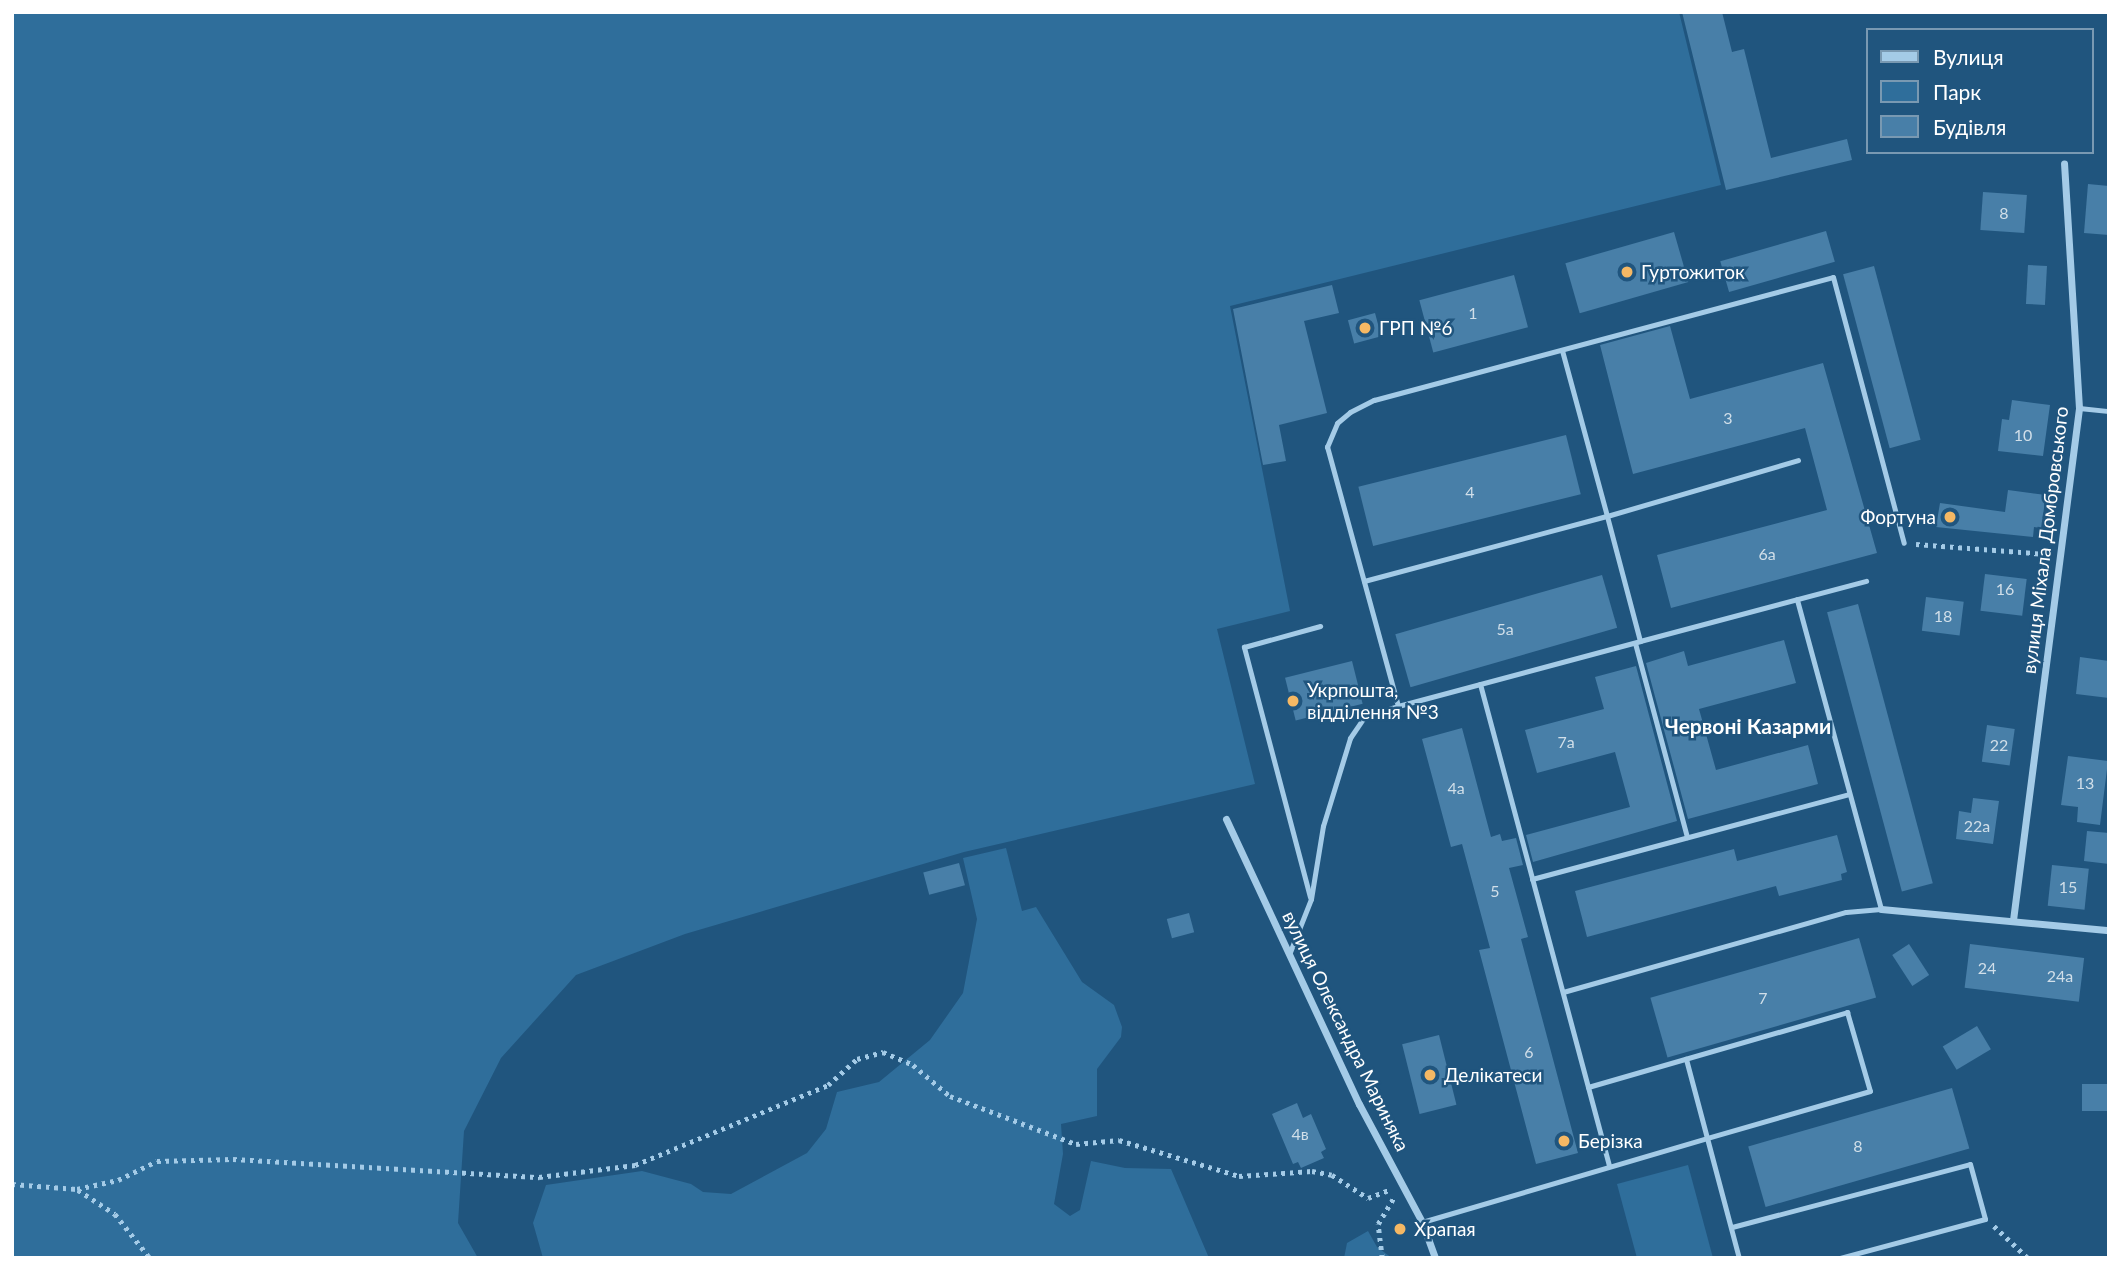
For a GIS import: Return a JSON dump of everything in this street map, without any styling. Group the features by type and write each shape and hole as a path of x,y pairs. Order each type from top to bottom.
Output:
{"street":[{"name":"вулиця Міхала Домбровського","path":"2013,920 2079,408 2064,163"},
{"name":"вулиця Олександра Мариняка","path":"1226,819 1359,1104 1422,1222 1435,1258"},
{"path":"1881,909 2109,930"}],"lane":[{"path":"1398,706 1328,447 1337,423 1374,400 1833,277 1904,543"},
{"path":"1562,349 1607,516 1687,837"},
{"path":"2079,408 2109,411"},
{"path":"1364,581 1607,516 1798,460"},
{"path":"1290,952 1311,899 1323,826 1350,738 1364,717 1866,581"},
{"path":"1563,992 1846,912 1881,909 1797,599"},
{"path":"1311,899 1244,647 1320,626"},
{"path":"1480,684 1609,1166"},
{"path":"1532,879 1849,794"},
{"path":"1422,1222 1870,1091 1847,1012 1588,1087"},
{"path":"1686,1059 1739,1258"},
{"path":"1732,1227 1970,1164 1985,1219 1839,1258"}],"path":[{"path":"1904,543 2060,556"},
{"path":"12,1184 77,1189 118,1180 157,1161 233,1159 539,1177 635,1165 828,1085 857,1059 883,1052 913,1065 950,1096 1076,1144 1119,1140 1239,1176 1312,1171 1332,1175 1368,1198 1402,1185"},
{"path":"1382,1258 1378,1224 1402,1185"},
{"path":"77,1189 115,1214 150,1258"},
{"path":"1985,1219 2028,1258"}],"green space":[{"path":"12,12 1679,12 1721,185 1230,306 1290,611 1217,629 1255,784 964,852 685,934 576,975 501,1058 464,1131 458,1223 478,1258 12,1258"},
{"path":"1006,848 1022,911 1036,907 1082,982 1114,1005 1122,1027 1121,1037 1097,1069 1097,1116 1061,1124 1063,1154 1054,1204 1070,1216 1080,1210 1091,1161 1125,1168 1171,1169 1209,1258 543,1258 533,1223 546,1185 642,1171 691,1184 703,1192 731,1194 807,1153 826,1129 837,1092 879,1082 930,1040 963,993 977,919 963,858"},
{"path":"1688,1165 1713,1258 1637,1258 1617,1184"},
{"path":"1368,1231 1377,1247 1392,1258 1344,1258 1347,1243"}],"building":[{"path":"1682,12 1722,12 1732,52 1744,49 1771,158 1847,139 1852,160 1726,190"},
{"path":"2088,184 2109,186 2109,235 2084,233"},
{"path":"1983,192 2027,195 2024,233 1980,230"},
{"path":"1826,231 1835,262 1729,292 1720,261"},
{"name":"Гуртожиток","path":"1674,232 1688,282 1580,313 1565,263"},
{"path":"2028,265 2047,266 2045,305 2026,304"},
{"path":"1874,266 1921,440 1890,448 1843,274"},
{"path":"1514,275 1528,327 1433,353 1419,300"},
{"path":"1332,285 1339,313 1304,321 1327,413 1279,425 1286,461 1263,465 1233,309"},
{"name":"ГРП №6","path":"1375,313 1381,336 1354,343 1348,320"},
{"path":"1670,326 1690,399 1823,363 1877,553 1671,608 1657,555 1827,510 1805,428 1633,474 1600,345"},
{"path":"2012,400 2050,405 2043,456 1998,451 2002,419 2009,420"},
{"path":"1566,435 1581,494 1373,546 1358,487"},
{"path":"2008,490 2046,495 2041,528 2034,527 2033,537 1936,527 1940,503 2005,512"},
{"path":"1985,574 2027,579 2022,616 1980,611"},
{"path":"1602,575 1617,628 1410,687 1395,634"},
{"path":"1926,597 1964,602 1960,635 1922,631"},
{"path":"1858,604 1933,883 1902,891 1827,612"},
{"path":"1784,640 1796,683 1699,709 1716,770 1808,745 1818,784 1688,819 1646,663 1684,651 1688,666"},
{"path":"2080,657 2109,661 2109,698 2076,694"},
{"path":"1352,661 1363,704 1296,720 1285,678"},
{"path":"1636,666 1677,821 1533,862 1526,835 1630,807 1615,752 1537,773 1525,730 1604,709 1595,677"},
{"path":"1987,725 2015,729 2010,766 1982,762"},
{"path":"1462,728 1491,837 1500,834 1502,841 1516,838 1523,865 1509,868 1528,937 1521,939 1578,1153 1536,1164 1479,950 1490,948 1462,844 1451,847 1422,739"},
{"path":"2068,756 2108,761 2100,825 2077,822 2078,807 2061,805"},
{"path":"1973,798 1999,801 1993,844 1956,839 1959,811 1971,813"},
{"path":"2087,831 2109,833 2109,864 2084,861"},
{"path":"1837,835 1847,872 1841,874 1842,880 1779,896 1776,886 1587,937 1575,891 1734,849 1737,861"},
{"path":"959,863 965,885 929,895 923,873"},
{"path":"2052,865 2089,869 2085,910 2048,906"},
{"path":"1189,913 1194,932 1172,938 1167,919"},
{"path":"1859,938 1876,998 1667,1057 1650,998"},
{"path":"1909,944 1929,975 1912,986 1892,955"},
{"path":"1970,944 2084,958 2079,1002 1965,988"},
{"path":"1977,1026 1991,1049 1957,1070 1943,1047"},
{"name":"Делікатеси","path":"1439,1035 1456,1105 1420,1114 1402,1044"},
{"path":"2082,1084 2109,1084 2109,1111 2082,1111"},
{"path":"1952,1088 1969,1149 1766,1207 1748,1146"},
{"path":"1297,1103 1303,1118 1311,1114 1326,1149 1321,1152 1324,1158 1301,1168 1298,1162 1293,1164 1272,1114"}],"place":[{"name":"Гуртожиток","path":"1627,272"},
{"name":"ГРП №6","path":"1365,328"},
{"name":"Фортуна","path":"1950,517"},
{"name":"Укрпошта, відділення №3","path":"1293,701"},
{"name":"Делікатеси","path":"1430,1075"},
{"name":"Берізка","path":"1564,1141"},
{"name":"Храпая","path":"1400,1229"}],"district":[{"name":"Червоні Казарми","path":"1748,726"}]}
